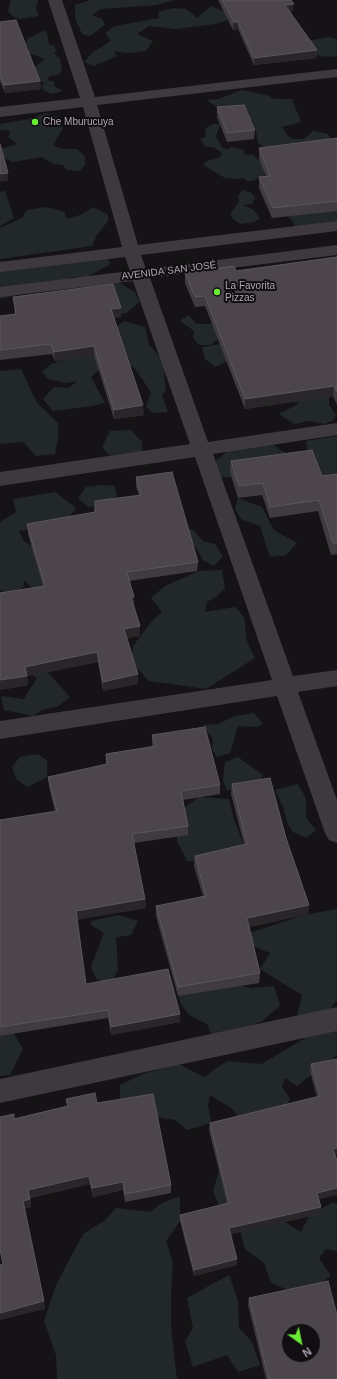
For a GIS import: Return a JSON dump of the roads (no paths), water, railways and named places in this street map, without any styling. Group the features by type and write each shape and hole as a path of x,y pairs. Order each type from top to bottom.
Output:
{"street":[{"path":"55,0 89,102 132,252 337,833"},
{"path":"0,112 337,73"},
{"name":"AVENIDA SAN JOSÉ","path":"0,267 337,226"},
{"name":"AVENIDA SAN JOSÉ","path":"0,292 337,250"},
{"path":"0,479 337,429"},
{"path":"0,730 337,678"},
{"path":"0,1091 337,1020"}],"place":[{"name":"Che Mburucuya","path":"35,122"},
{"name":"La Favorita Pizzas","path":"217,292"}]}
